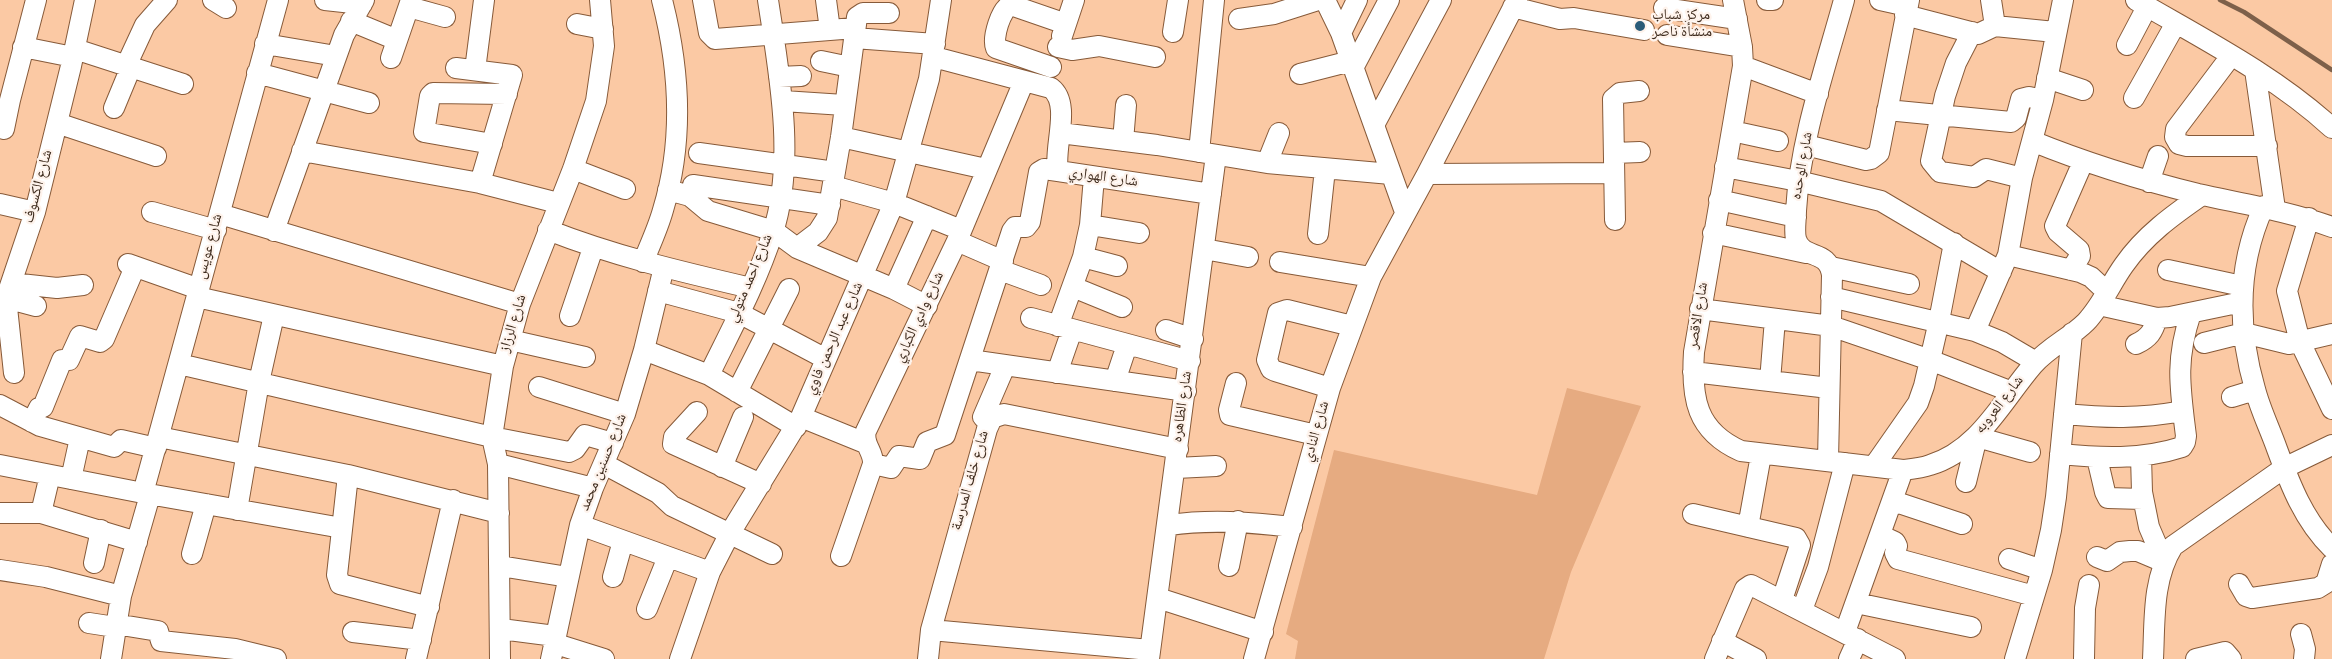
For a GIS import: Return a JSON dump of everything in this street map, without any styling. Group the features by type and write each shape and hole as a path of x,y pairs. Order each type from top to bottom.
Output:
{"street":[{"path":"4,129 5,99 24,47 36,0"},
{"name":"شارع الكسوف","path":"14,373 9,290 35,212 85,0"},
{"path":"114,108 145,25 167,0"},
{"name":"شارع عويس","path":"111,659 115,626 137,542 157,442 278,0"},
{"path":"325,0 359,8 394,49 410,3 445,18"},
{"path":"480,183 512,74 465,69 484,0"},
{"name":"شارع الرزاز","path":"500,659 498,464 492,436 502,366 520,304 573,169 596,101 601,74 603,29 600,0"},
{"path":"643,262 663,212 675,152 678,103 674,54 662,0"},
{"path":"704,0 709,33 714,39 830,30 854,33 935,50 1044,87 1074,0"},
{"name":"شارع احمد متولي","path":"709,375 751,288 773,230 780,197 783,166 783,101 768,0"},
{"path":"826,0 830,30"},
{"name":"شارع عبد الرحمن فاوي","path":"680,659 710,572 730,533 799,422 864,276 886,197 909,152 935,50 941,0"},
{"path":"1173,32 1178,0"},
{"name":"شارع الظاهره","path":"1150,654 1211,194 1208,153 1214,0"},
{"path":"1239,19 1273,7 1318,0"},
{"path":"1325,0 1341,33 1405,212"},
{"path":"1341,33 1358,0"},
{"path":"1300,74 1352,64 1389,0"},
{"path":"1374,125 1442,0"},
{"name":"شارع الاقصر","path":"1733,0 1742,56 1732,131 1700,309 1693,372 1697,407 1704,422 1714,435 1727,445 1742,451 1903,470"},
{"path":"1767,0 1773,0"},
{"name":"شارع الوحده","path":"1806,253 1796,241 1798,181 1818,94 1844,0"},
{"path":"1880,0 1907,7 1972,32 1982,33 1995,26 2055,32"},
{"path":"1991,0 1995,26"},
{"path":"1975,331 2005,263 2022,178 2043,100 2063,0"},
{"path":"2127,45 2141,3 2255,70 2294,97 2332,128"},
{"path":"1051,67 996,48 994,42 1003,10 1011,4 1066,24"},
{"path":"1515,4 1560,19 1574,18 1644,30"},
{"name":"شارع النادي","path":"1254,659 1330,388 1371,277 1515,4"},
{"path":"854,33 859,14 889,6 890,41"},
{"path":"1806,145 1871,159 1879,153 1907,7"},
{"path":"274,231 323,90 359,8"},
{"path":"1664,8 1737,20"},
{"path":"2134,98 2176,23"},
{"path":"577,24 603,29"},
{"path":"1972,32 1956,63 1931,156 1933,165 1940,172 1974,177 1986,169 2022,178"},
{"name":"شارع احمد متولي","path":"797,248 818,232 824,224 830,205 854,33"},
{"path":"1667,35 1742,56 1818,94"},
{"path":"266,44 336,56"},
{"path":"1058,47 1072,50 1099,46 1155,57"},
{"path":"24,47 74,53 129,66 183,84"},
{"path":"2231,56 2176,129 2175,137 2179,144 2187,146 2267,146"},
{"path":"821,61 850,67"},
{"path":"2255,70 2267,146 2269,208 2254,228 2247,252 2242,294 2245,346 2255,390 2284,468 2308,519 2332,548"},
{"path":"257,73 369,103"},
{"path":"779,77 801,76"},
{"path":"2047,78 2083,90"},
{"name":"شارع وادي الكباري","path":"865,443 866,431 959,236 1024,81"},
{"name":"شارع الهواري","path":"1044,87 1052,88 1060,99 1058,171 1211,194"},
{"path":"1615,220 1613,97 1620,93 1639,91"},
{"path":"492,144 424,132 430,96 433,93 507,94"},
{"path":"1887,110 2011,122 2016,118 2021,99 2029,97 2043,100"},
{"path":"783,101 844,105"},
{"path":"1123,141 1126,105"},
{"path":"57,123 156,156"},
{"path":"1732,131 1779,141"},
{"path":"1267,163 1279,133"},
{"path":"1060,134 1123,141 1267,163 1392,174"},
{"path":"841,137 986,169"},
{"path":"2032,141 2083,162 2149,182 2269,208 2309,218 2332,227"},
{"path":"302,151 480,183 558,203"},
{"path":"1614,153 1640,152"},
{"path":"699,153 783,166 834,179 886,197 927,216 1001,265 1041,285"},
{"path":"2149,182 2158,156"},
{"path":"2071,270 2080,256 2079,250 2058,232 2055,226 2083,162"},
{"path":"1725,168 1798,181 1881,201 1954,243 2005,263 2071,270 2091,277 2103,298 2157,318 2191,313 2242,294"},
{"path":"573,169 625,189"},
{"path":"1318,234 1325,169"},
{"path":"873,464 891,468 899,456 920,459 927,442 945,435 1012,231 1015,227 1026,227 1029,222 1038,172 1058,171"},
{"path":"1427,174 1614,173"},
{"path":"1057,372 1073,287 1090,225 1094,177"},
{"path":"693,185 830,205"},
{"path":"668,190 690,196 708,211 773,230 797,248 894,289 927,306"},
{"name":"شارع العروبه","path":"1903,470 1930,465 1955,454 1977,436 2036,362 2086,322 2125,263 2147,238 2171,215 2202,195"},
{"path":"1719,200 1796,217"},
{"path":"0,204 35,212"},
{"path":"152,212 274,231 520,304"},
{"path":"894,289 927,216"},
{"path":"2309,218 2287,291 2300,342 2332,409"},
{"path":"1090,225 1139,233"},
{"path":"548,230 593,248 751,288"},
{"path":"1713,233 1819,256 1831,267 1829,388 1836,462 1818,567 1802,610"},
{"path":"1874,466 1918,404 1939,321 1954,243"},
{"path":"570,316 593,248"},
{"path":"1204,249 1248,257"},
{"path":"1083,257 1117,266"},
{"path":"1280,262 1371,277"},
{"path":"32,422 39,408 44,407 62,360 69,360 80,336 100,342 104,339 131,265 198,293 273,315 502,366"},
{"name":"شارع حسنين محمد","path":"553,646 580,525 593,488 625,414 644,350 664,267"},
{"path":"1831,267 1910,284"},
{"path":"2168,270 2242,294"},
{"path":"9,290 83,285"},
{"path":"1073,287 1122,307"},
{"path":"737,392 789,289"},
{"path":"9,290 36,306"},
{"path":"658,291 739,313 826,359"},
{"path":"1831,297 1975,331 2002,342 2036,362"},
{"path":"1700,309 1831,326 1930,360 2012,392"},
{"path":"1330,388 1275,371 1268,365 1267,360 1278,313 1287,310 1352,326"},
{"path":"2060,454 2097,458 2141,456 2182,447 2186,436 2179,361 2183,337 2191,313"},
{"path":"237,510 273,315"},
{"path":"1031,318 1190,361"},
{"path":"2136,344 2146,339 2154,330 2157,318"},
{"path":"1770,381 1775,319"},
{"path":"1166,330 1193,339"},
{"path":"2015,659 2042,570 2056,497 2072,333"},
{"path":"2204,343 2244,333 2289,344 2332,334"},
{"path":"510,339 585,357"},
{"path":"1114,381 1127,345"},
{"path":"644,350 709,375 737,392 799,422 865,443 873,456 873,464 841,556"},
{"path":"970,360 1186,391"},
{"path":"179,364 569,452 575,449 585,435 613,444"},
{"path":"988,423 983,417 1005,366"},
{"path":"1693,372 1829,388"},
{"path":"1236,383 1229,410 1230,415 1316,435"},
{"path":"539,387 625,414"},
{"path":"2232,397 2255,390"},
{"path":"0,405 32,422 114,447 121,440 157,442 247,454 348,475 499,513"},
{"path":"2064,414 2122,419 2183,411"},
{"path":"697,412 674,437 674,444 761,484"},
{"name":"شارع خلف المدرسة","path":"928,659 931,630 988,423 997,415 1004,414 1216,466"},
{"path":"722,467 743,417"},
{"path":"1966,482 1977,436 2030,452"},
{"path":"71,479 80,438"},
{"path":"2153,659 2158,580 2164,561 2173,546 2284,468 2332,445"},
{"path":"1748,527 1761,455"},
{"path":"2141,456 2143,499 2149,527 2164,561"},
{"path":"2097,458 2108,498 2143,499"},
{"path":"498,464 593,488"},
{"path":"0,465 146,494 342,528"},
{"path":"604,465 658,493 672,506 772,554"},
{"path":"1849,659 1856,603 1903,470"},
{"path":"41,513 50,475"},
{"path":"348,475 337,575 340,584 429,608"},
{"path":"353,632 419,649 453,500"},
{"path":"1893,501 1962,524"},
{"path":"192,554 206,504"},
{"path":"0,513 41,513 137,542"},
{"path":"1693,514 1796,538 1800,545 1782,600"},
{"path":"1168,525 1193,521 1238,521 1292,527"},
{"path":"1229,566 1238,521"},
{"path":"580,525 710,572"},
{"path":"94,563 101,530"},
{"path":"1880,535 1895,542 1897,546 1895,553 1898,559 2034,596"},
{"path":"613,577 623,541"},
{"path":"2097,558 2107,561 2121,552 2138,551 2164,561"},
{"path":"647,609 668,557"},
{"path":"2009,559 2042,570"},
{"path":"2239,584 2246,596 2252,598 2318,588 2326,583 2332,564"},
{"path":"500,566 568,577"},
{"path":"0,570 46,577 122,596"},
{"path":"2084,659 2084,618 2089,585"},
{"path":"1756,659 1718,650 1748,586 1755,586 1895,659"},
{"path":"1158,598 1263,632"},
{"path":"1856,603 1971,627"},
{"path":"89,623 158,631 161,641 276,659"},
{"path":"501,629 604,659"},
{"path":"931,630 1150,654"},
{"path":"2301,634 2305,650 2304,659"},
{"path":"2196,659 2225,652 2231,659"}],"shaded area":[{"path":"1567,388 1641,406 1571,572 1544,659 1295,659 1298,641 1286,634 1334,450 1537,495"}],"railway":[{"path":"2220,0 2244,12 2332,70"}],"place":[{"name":"مركز شباب منشأة ناصر","path":"1640,26"}]}
